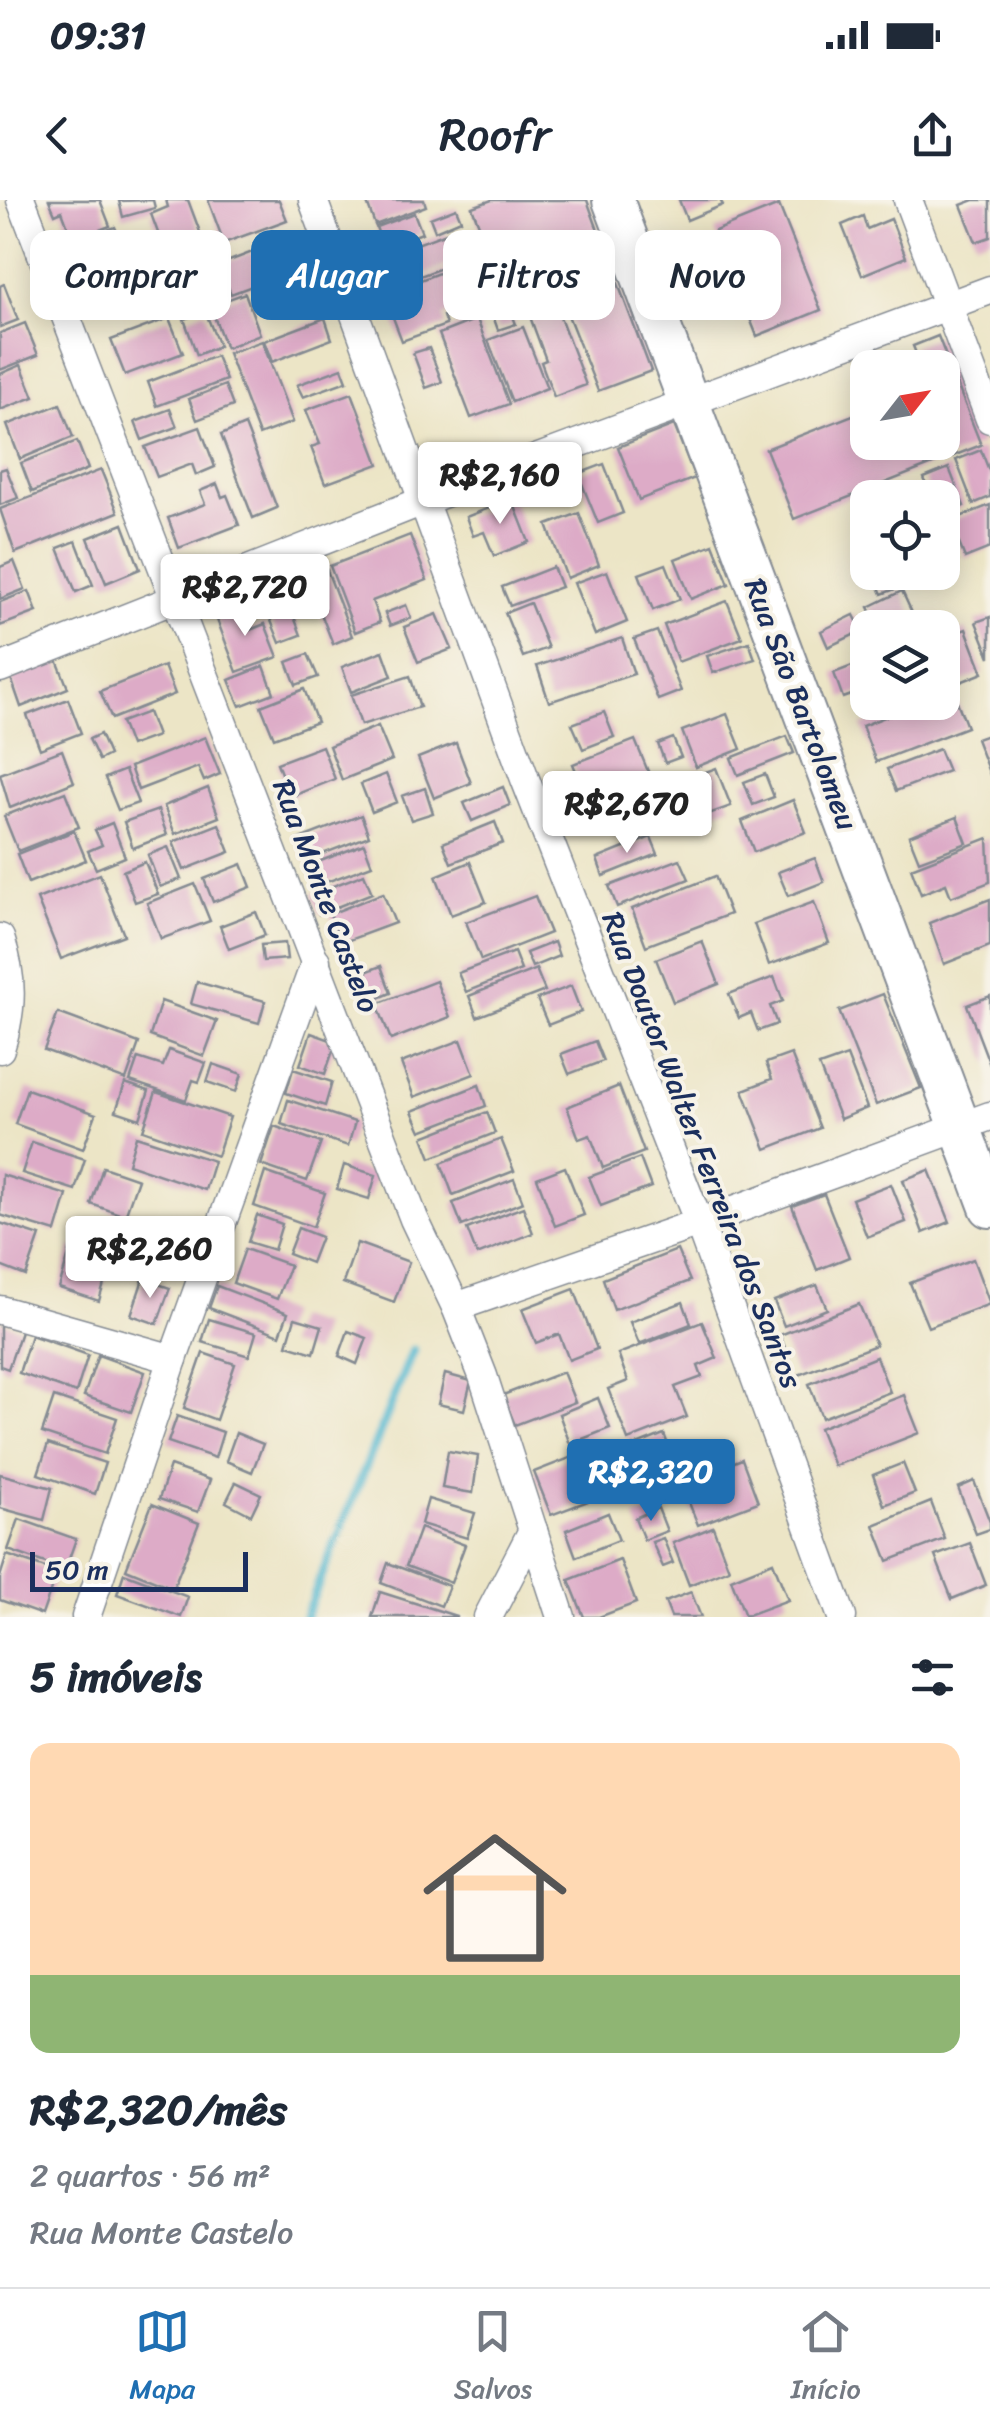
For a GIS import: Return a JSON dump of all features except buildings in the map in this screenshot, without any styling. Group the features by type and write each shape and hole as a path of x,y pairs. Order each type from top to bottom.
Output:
{"street":[{"name":"Rua Monte Castelo","path":"22,200 414,1220 456,1307 483,1376 561,1617"},
{"name":"Rua Doutor Walter Ferreira dos Santos","path":"313,200 525,780 699,1224 842,1617"},
{"name":"Rua São Bartolomeu","path":"613,200 688,402 975,1122 990,1208"},
{"path":"908,200 990,420"},
{"path":"0,668 423,501 990,290"},
{"path":"0,938 10,968 0,1048"},
{"path":"86,1617 173,1359 316,961"},
{"path":"456,1307 699,1224 975,1122"},
{"path":"0,1310 173,1359"},
{"path":"488,1617 533,1530"}],"waterway":[{"path":"305,1617 413,1350"}]}
